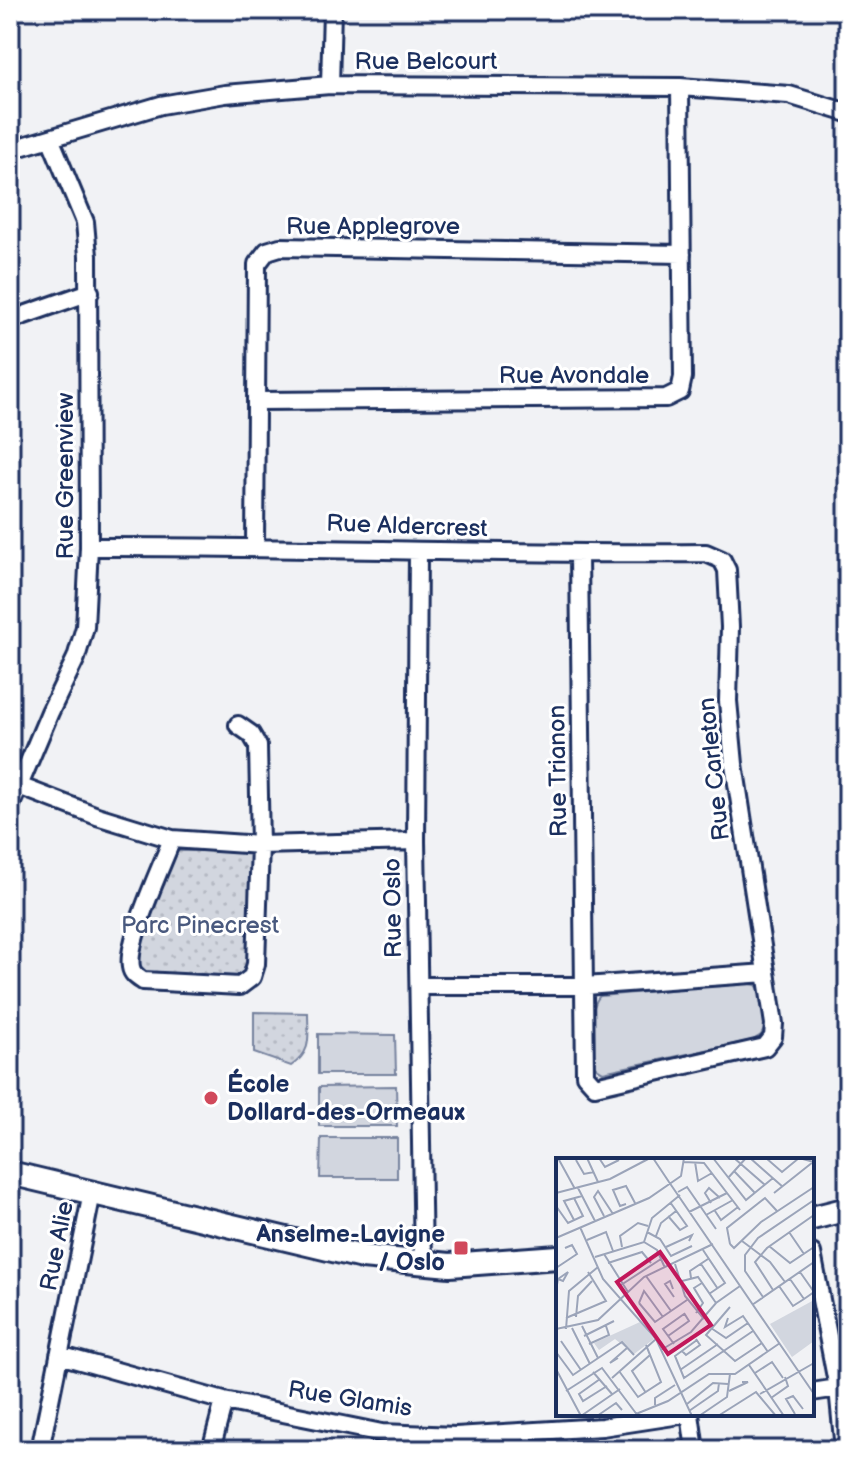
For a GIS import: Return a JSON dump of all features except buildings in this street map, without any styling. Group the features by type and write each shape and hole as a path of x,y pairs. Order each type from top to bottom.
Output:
{"street":[{"path":"330,85 332,10"},
{"name":"Rue Belcourt","path":"10,150 161,105 225,94 330,85 680,87 789,95 848,113"},
{"name":"Rue Avondale","path":"257,401 666,398 680,391 683,377 680,87"},
{"name":"Rue Greenview","path":"10,807 76,658 85,627 89,547 90,292 85,222 50,138"},
{"name":"Rue Applegrove","path":"255,546 257,264 267,251 280,247 682,254"},
{"path":"10,320 90,292"},
{"name":"Rue Aldercrest","path":"89,547 255,546 579,555 706,553 722,560"},
{"name":"Rue Oslo","path":"418,551 416,841 423,1263"},
{"name":"Rue Trianon","path":"579,555 585,986"},
{"name":"Rue Carleton","path":"585,986 585,1075 595,1086 765,1047 773,1037 774,1024 734,764 728,701 730,627 727,570 722,560"},
{"path":"172,839 132,944 131,966 135,976 143,981 240,986 252,977 256,964 260,845 258,746 251,734 238,725"},
{"path":"19,786 97,816 172,839 260,845 416,841"},
{"path":"419,986 585,986 766,973"},
{"path":"10,1173 362,1257 450,1265 556,1257"},
{"name":"Rue Alie","path":"40,1450 92,1193"},
{"path":"814,1218 848,1209"},
{"path":"814,1263 838,1388 844,1450"},
{"name":"Rue Glamis","path":"59,1355 224,1401 382,1433 456,1436 602,1427 675,1416"},
{"path":"814,1392 838,1388"},
{"path":"211,1450 224,1401"},
{"path":"688,1416 695,1450"}],"green space":[{"name":"Parc Pinecrest","path":"172,851 252,851 252,960 247,973 237,980 145,973 138,962 140,943"},
{"path":"745,983 756,985 761,991 766,1026 761,1035 753,1040 603,1072 592,1063 591,1025 600,996"},
{"path":"254,1012 308,1013 306,1049 291,1066 254,1053"},
{"path":"318,1034 395,1035 396,1074 318,1074"},
{"path":"396,1086 397,1126 319,1126 319,1087"},
{"path":"321,1138 397,1138 397,1178 320,1178"}],"place":[{"name":"École Dollard-des-Ormeaux","path":"211,1098"},
{"name":"Anselme-Lavigne / Oslo","path":"461,1248"}]}
